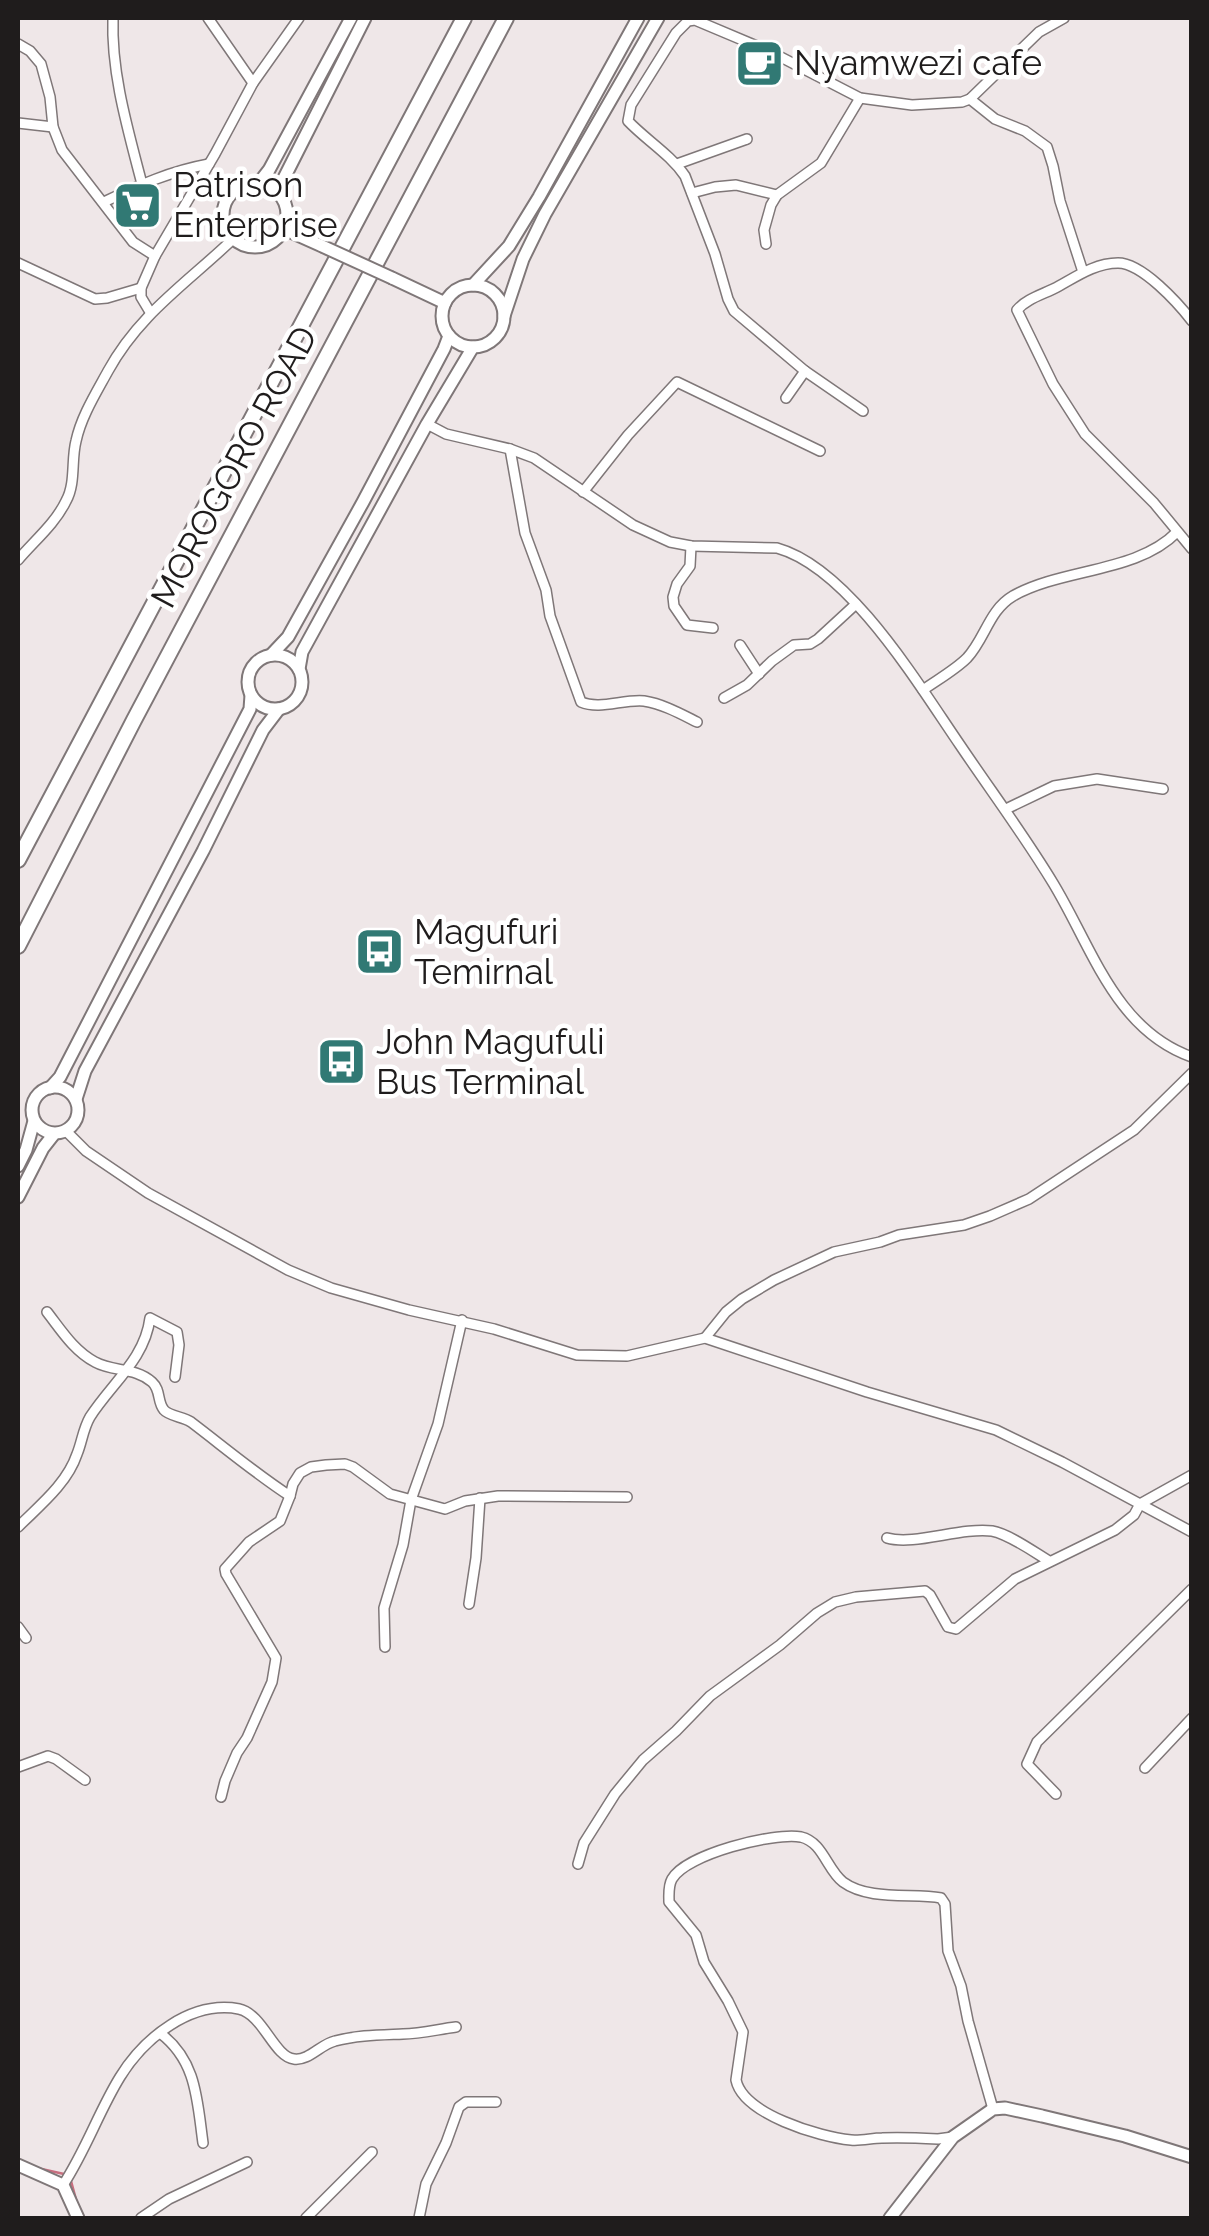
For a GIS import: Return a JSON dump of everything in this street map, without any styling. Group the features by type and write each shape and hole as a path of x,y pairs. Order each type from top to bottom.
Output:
{"highway":[{"name":"MOROGORO ROAD","path":"18,860 464,18"},
{"name":"MOROGORO ROAD","path":"18,946 506,18"}],"street":[{"path":"113,18 122,99 142,184"},
{"path":"208,18 252,83"},
{"path":"150,312 141,297 141,288 155,256 252,83 299,18"},
{"path":"258,184 350,18"},
{"path":"277,192 365,18"},
{"path":"473,285 508,246 539,197 638,18"},
{"path":"504,316 501,302 492,292 473,285 460,288 445,303 442,316 449,336 460,344 486,344 497,335 504,316 523,259 545,214 658,18"},
{"path":"863,411 805,371 730,306 685,176 677,164 628,121 628,113 676,33 688,21 695,20 736,36 860,98 912,106 970,99 1039,32 1064,18"},
{"path":"18,44 41,64 53,127 62,150 133,242 155,256"},
{"path":"766,244 764,230 777,195 822,163 860,98"},
{"path":"970,99 994,119 1025,132 1048,149 1083,272"},
{"path":"18,123 53,127"},
{"path":"677,164 747,140"},
{"path":"104,202 177,170 209,164"},
{"path":"258,184 277,192 287,209 284,229 275,241 261,247 246,246 228,233 225,206 238,189 258,184"},
{"path":"692,193 736,186 777,195"},
{"path":"284,229 445,303"},
{"path":"18,560 66,502 81,425 116,356 150,312 233,238"},
{"path":"18,263 95,299 141,288"},
{"path":"1192,321 1163,288 1126,264 1104,264 1083,272 1023,303 1018,310 1053,384 1085,434 1154,503 1192,549"},
{"path":"18,1166 34,1122 35,1098 60,1077 250,710 250,670 288,636 449,336"},
{"path":"251,695 266,708 279,709 291,704 299,694 302,652 473,347"},
{"path":"786,398 805,371"},
{"path":"583,492 628,435 678,382 820,451"},
{"path":"427,424 446,434 534,458 633,525 670,542 691,546 769,546 790,552 821,569 890,644 923,690 1054,885 1109,986 1133,1020 1157,1040 1192,1057"},
{"path":"510,449 525,532 580,702 588,706 647,702 697,722"},
{"path":"923,690 967,658 998,608 1014,596 1054,579 1132,558 1160,547 1177,532"},
{"path":"691,546 690,566 674,591 674,606 686,625 712,628"},
{"path":"724,698 742,689 794,645 818,639 856,604"},
{"path":"740,646 759,674"},
{"path":"271,655 284,656 299,668"},
{"path":"18,1197 43,1148 78,1117 76,1100 85,1071 264,730 279,709"},
{"path":"1006,810 1054,786 1097,779 1163,790"},
{"path":"705,1338 742,1299 834,1252 898,1235 964,1225 1029,1198 1134,1130 1192,1072"},
{"path":"50,1088 62,1088 76,1100"},
{"path":"34,1122 42,1130 60,1132 148,1193 288,1270 331,1288 593,1357 627,1356 705,1338 996,1430 1192,1532"},
{"path":"47,1312 70,1342 95,1362 127,1369 155,1385 166,1412 184,1417 290,1496"},
{"path":"18,1527 59,1484 77,1456 88,1420 146,1340 150,1318 174,1329 179,1337 175,1377"},
{"path":"385,1647 384,1608 412,1500 438,1424 462,1320"},
{"path":"222,1798 237,1754 272,1682 276,1658 225,1569 249,1542 280,1521 300,1473 311,1467 353,1467 390,1494 447,1508 498,1496 627,1497"},
{"path":"578,1864 584,1843 615,1794 643,1760 710,1696 780,1645 816,1613 842,1600 925,1591 948,1626 956,1629 1002,1589 1115,1530 1134,1515 1140,1504 1192,1476"},
{"path":"469,1604 480,1498"},
{"path":"887,1538 898,1541 992,1532 1050,1561"},
{"path":"1056,1794 1028,1765 1037,1742 1192,1589"},
{"path":"18,1628 26,1638"},
{"path":"1146,1768 1192,1718"},
{"path":"18,1767 48,1756 85,1780"},
{"path":"953,2137 844,2139 785,2122 745,2097 736,2080 743,2032 704,1962 696,1935 669,1902 670,1882 677,1874 742,1843 802,1838 814,1844 838,1877 851,1886 894,1896 941,1898 945,1904 948,1951 993,2109"},
{"path":"63,2184 128,2064 182,2018 212,2007 251,2014 286,2056 294,2059 328,2043 368,2034 456,2027"},
{"path":"160,2033 177,2047 196,2089 202,2143"},
{"path":"418,2218 426,2184 459,2107 466,2102 496,2102"},
{"path":"890,2218 953,2137 993,2109 1005,2108 1125,2136 1192,2157"},
{"path":"306,2218 372,2152"},
{"path":"141,2218 170,2199 247,2162"},
{"path":"18,2165 63,2184 78,2218"}],"waterway":[{"path":"37,2168 64,2174"},
{"path":"71,2181 77,2203"}],"place":[{"name":"Nyamwezi cafe","path":"759,63"},
{"name":"Patrison Enterprise","path":"138,205"},
{"name":"Magufuri Temirnal","path":"379,952"},
{"name":"John Magufuli Bus Terminal","path":"341,1062"}]}
